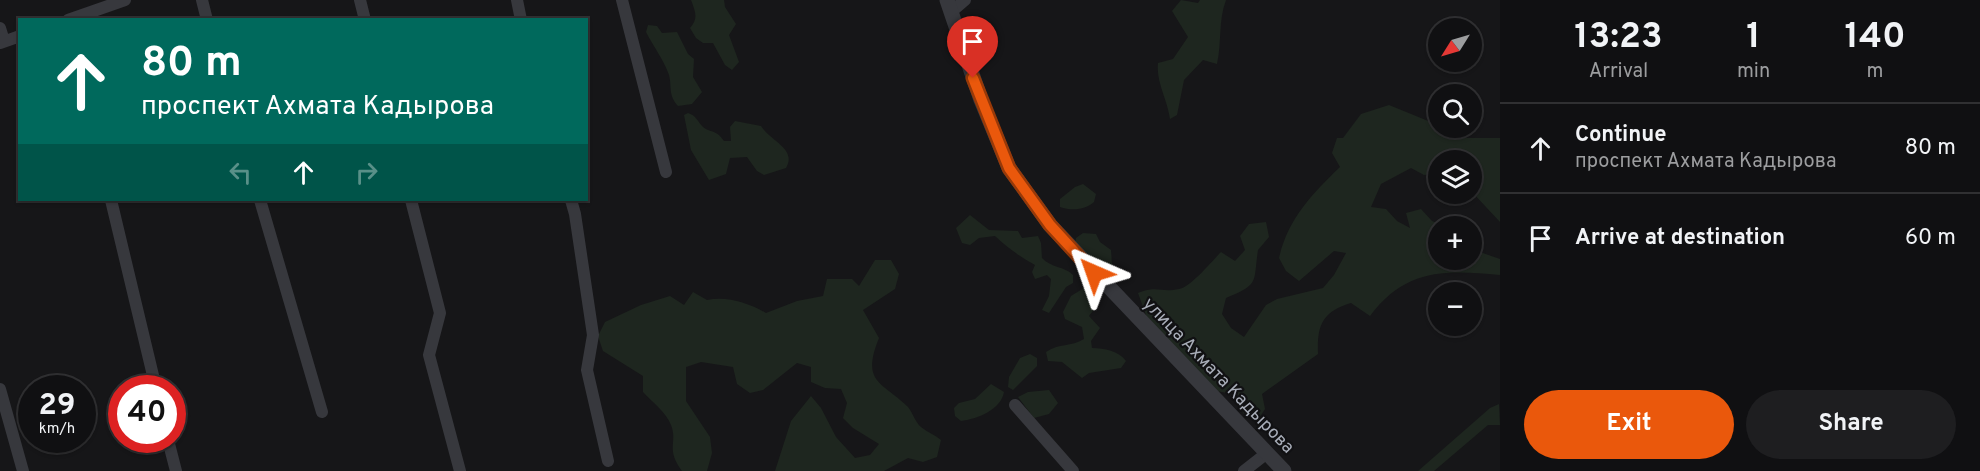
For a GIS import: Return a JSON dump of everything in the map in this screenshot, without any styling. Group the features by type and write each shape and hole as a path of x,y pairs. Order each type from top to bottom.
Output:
{"street":[{"path":"74,18 125,0"},
{"path":"202,0 206,18"},
{"path":"360,0 364,18"},
{"path":"517,0 521,18"},
{"path":"622,0 666,172"},
{"path":"950,6 965,0"},
{"name":"улица Ахмата Кадырова","path":"950,6 981,100 1009,168 1050,225 1284,471"},
{"path":"0,28 2,42 18,37"},
{"path":"111,201 153,375"},
{"path":"260,201 322,412"},
{"path":"411,201 440,313 429,355 460,471"},
{"path":"571,201 593,335 587,370 608,460"},
{"path":"0,389 23,471"},
{"path":"1015,405 1073,471"},
{"path":"171,453 176,471"},
{"path":"1244,471 1267,453"}],"shaded area":[{"path":"691,0 724,0 725,7 736,24 729,35 739,62 732,70 725,65 713,43 703,43 696,38 690,28 695,18"},
{"path":"1181,0 1198,3 1200,0 1226,0 1217,64 1203,60 1184,80 1177,115 1170,119 1159,77 1158,63 1173,59 1188,37 1172,11"},
{"path":"648,25 657,26 662,33 677,32 688,54 694,59 693,77 702,92 692,104 678,106 675,102 667,69 646,32"},
{"path":"1389,105 1428,121 1428,138 1500,138 1500,222 1482,203 1482,150 1428,150 1428,175 1411,168 1381,184 1371,207 1386,209 1397,221 1410,228 1406,213 1421,209 1428,217 1428,270 1482,270 1482,253 1500,259 1500,275 1445,273 1428,276 1398,289 1370,316 1351,303 1333,311 1320,327 1318,354 1262,394 1265,409 1256,423 1243,413 1238,398 1212,390 1147,318 1138,293 1184,287 1221,252 1235,261 1245,250 1240,236 1249,224 1266,222 1269,237 1258,250 1253,281 1245,289 1226,298 1222,314 1231,328 1244,337 1266,305 1277,299 1323,288 1334,275 1346,253 1334,251 1299,281 1286,271 1279,258 1288,231 1302,208 1340,167 1332,153 1337,138 1343,138 1361,114"},
{"path":"688,113 695,117 703,127 716,133 724,141 731,141 730,127 735,121 761,126 786,151 789,161 786,168 764,175 757,171 747,157 730,158 726,174 709,180 691,150 684,115"},
{"path":"1083,184 1096,194 1094,202 1078,209 1060,207 1060,199 1075,187"},
{"path":"970,215 989,230 1018,231 1022,238 1038,236 1042,258 1049,264 1073,275 1073,283 1066,287 1049,313 1042,310 1049,296 1051,279 1047,275 1035,279 1032,272 1035,265 1014,252 995,236 979,238 970,245 962,243 956,228"},
{"path":"1083,233 1096,234 1100,242 1111,250 1112,265 1106,267 1096,264 1075,245 1076,238"},
{"path":"875,260 891,260 899,274 895,289 863,310 879,338 872,364 873,373 882,386 908,407 923,429 941,440 937,457 923,462 908,458 884,471 775,471 791,421 811,396 821,408 836,437 855,458 870,455 879,444 853,428 843,418 847,403 841,389 825,388 811,382 811,367 797,363 763,390 750,393 737,384 733,367 701,362 686,367 686,401 710,437 712,453 707,471 682,471 674,457 673,431 669,420 643,392 643,376 603,351 598,336 605,322 641,305 670,296 684,305 693,292 707,300 738,301 766,313 797,301 823,296 827,279 852,279 859,286"},
{"path":"1084,288 1092,288 1097,299 1096,306 1089,316 1100,328 1091,341 1092,348 1111,351 1126,361 1121,368 1089,373 1082,378 1062,362 1048,361 1046,352 1084,339 1082,327 1065,319 1063,312 1071,296"},
{"path":"1030,354 1037,358 1037,366 1013,390 1008,387 1009,377 1020,358"},
{"path":"991,384 1004,392 993,409 967,420 961,421 955,416 954,408 959,403 975,399"},
{"path":"1049,390 1058,403 1049,414 1034,418 1018,397 1028,392"},
{"path":"1499,404 1500,425 1488,425 1434,471 1418,471 1490,408"}],"route":[{"path":"973,78 1009,168 1050,225 1094,273"}]}
